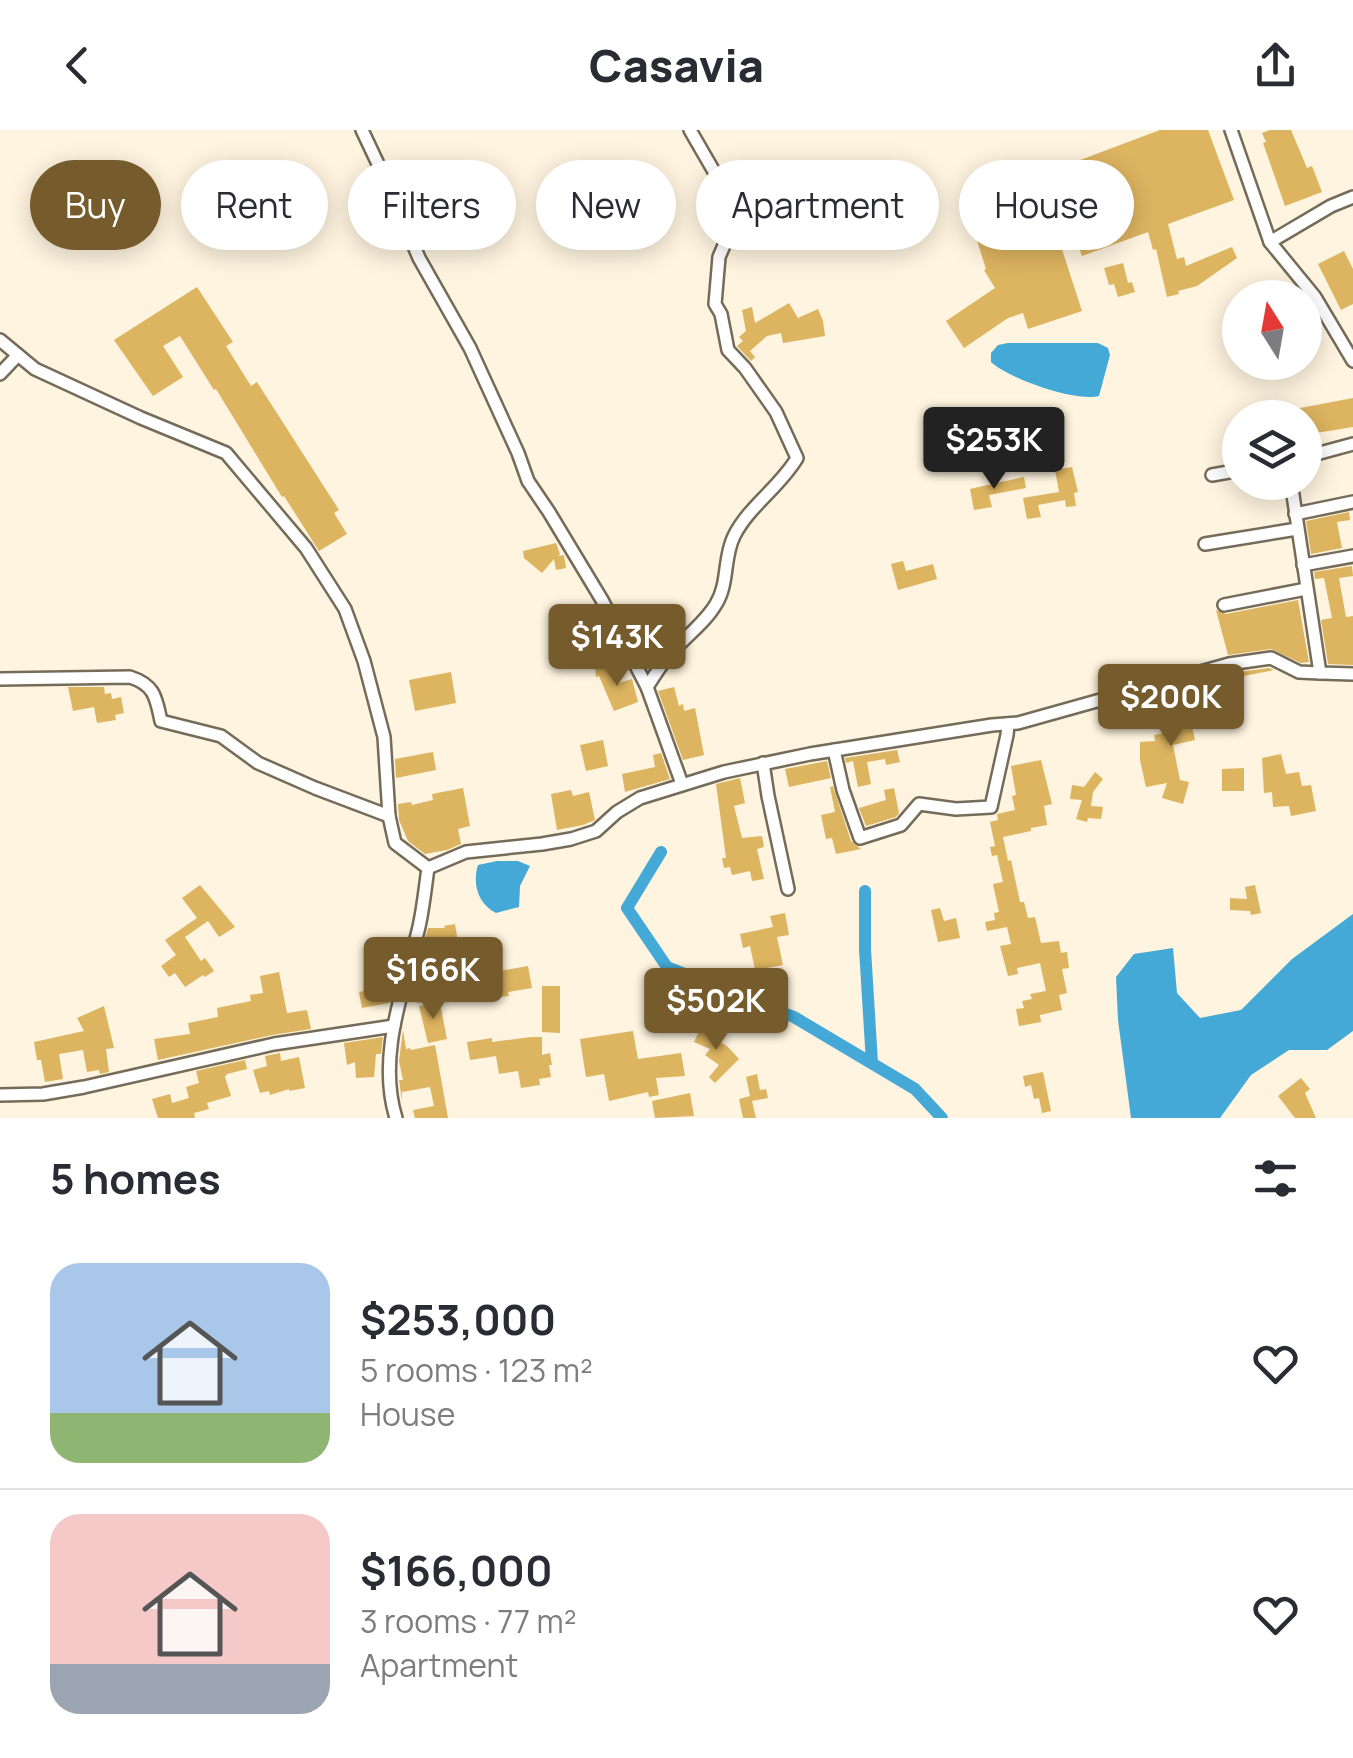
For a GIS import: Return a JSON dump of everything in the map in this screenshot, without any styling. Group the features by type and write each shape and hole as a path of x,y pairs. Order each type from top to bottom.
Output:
{"street":[{"path":"362,130 419,258 470,348 528,481 602,600 647,687 682,784"},
{"path":"647,687 667,658 716,604 724,586 734,535 797,458 776,412 728,350 721,314 715,304 719,258 738,212 690,130"},
{"path":"1231,130 1270,242 1315,297 1353,362"},
{"path":"1270,242 1353,197"},
{"path":"0,340 35,369 226,453 306,548 345,609 364,661 384,736 388,816 395,842 428,868"},
{"path":"0,374 18,355"},
{"path":"1322,452 1353,444"},
{"path":"1212,475 1222,473"},
{"path":"1292,500 1320,673"},
{"path":"1294,514 1353,502"},
{"path":"1205,544 1297,528"},
{"path":"1303,565 1353,556"},
{"path":"1224,605 1306,589"},
{"path":"428,868 466,852 571,839 596,831 640,798 763,763 1018,724 1229,664 1271,658 1299,672 1353,674"},
{"path":"0,679 130,677 144,682 155,696 161,721 221,736 258,763 388,816"},
{"path":"834,750 860,838 900,826 919,804 956,809 991,807 1008,724"},
{"path":"763,763 788,890"},
{"path":"396,1118 389,1096 394,1026 419,925 428,868"},
{"path":"0,1095 84,1088 274,1044 394,1026"}],"water":[{"path":"1098,343 1108,348 1110,355 1099,396 1059,392 1000,369 991,362 991,353 998,345"},
{"path":"518,861 530,866 520,886 519,907 496,913 481,899 476,879 478,865"},
{"path":"1353,914 1353,1031 1327,1050 1289,1050 1251,1075 1220,1118 1131,1118 1116,977 1134,954 1173,948 1177,993 1200,1018 1241,1010 1292,959"}],"building":[{"path":"1160,130 1208,130 1234,200 1168,224 1177,259 1184,257 1186,266 1232,247 1237,258 1197,286 1167,297 1148,232 1134,237 1134,160 1080,160"},
{"path":"1291,130 1322,192 1285,206 1263,143 1266,142 1262,133"},
{"path":"980,250 1062,250 1082,311 1028,329 1023,313 1008,318 964,348 946,321 995,288"},
{"path":"1344,251 1353,269 1353,304 1341,310 1318,264"},
{"path":"1123,263 1128,283 1132,282 1135,292 1118,297 1104,268"},
{"path":"197,287 233,342 226,346 251,386 257,382 339,510 334,513 347,534 319,551 180,336 163,346 183,377 153,396 114,340"},
{"path":"789,303 798,318 818,309 825,336 783,343 781,333 767,336 750,351 755,357 751,361 737,346 746,331 742,310 752,307 755,323"},
{"path":"1353,398 1353,427 1322,432 1322,404"},
{"path":"1072,467 1078,492 1074,493 1076,506 1066,507 1065,500 1038,505 1041,517 1027,519 1023,498 1059,492 1055,470"},
{"path":"1024,477 1026,488 989,495 992,507 974,510 970,489"},
{"path":"1349,512 1350,520 1337,522 1342,548 1311,554 1306,521"},
{"path":"556,543 566,568 556,570 554,559 542,573 524,558 523,551"},
{"path":"903,561 906,571 933,564 937,579 898,590 891,564"},
{"path":"1352,566 1353,576 1339,578 1346,617 1353,616 1353,665 1328,664 1321,620 1332,618 1324,578 1315,579 1314,572"},
{"path":"1298,600 1309,662 1301,663 1271,649 1228,655 1216,610 1226,614"},
{"path":"611,665 615,684 632,679 638,702 614,711 595,668"},
{"path":"1274,670 1238,677 1240,690 1210,695 1207,680"},
{"path":"451,672 456,703 415,711 409,680"},
{"path":"68,687 104,687 105,694 111,693 112,699 121,697 124,713 115,715 116,720 97,723 94,707 73,711"},
{"path":"674,687 684,711 695,708 704,755 683,760 658,691"},
{"path":"1202,698 1206,719 1191,721 1195,740 1173,745 1180,780 1189,782 1183,804 1162,798 1167,783 1146,787 1140,742 1155,741 1154,735 1172,731 1166,702"},
{"path":"603,740 608,766 586,771 580,745"},
{"path":"897,750 900,762 867,762 871,784 858,787 853,761 846,763 845,758"},
{"path":"433,752 436,770 396,778 395,759"},
{"path":"661,753 670,779 625,792 622,774 655,767 653,755"},
{"path":"1281,754 1286,774 1299,772 1302,786 1311,785 1316,811 1291,816 1289,806 1273,807 1272,792 1264,793 1262,758"},
{"path":"1041,760 1052,804 1044,806 1047,825 1003,837 1020,902 1024,902 1028,918 1035,917 1041,943 1059,941 1061,953 1067,952 1069,968 1062,969 1067,993 1059,995 1062,1010 1040,1015 1041,1022 1019,1026 1016,1009 1024,1008 1022,1001 1032,999 1030,994 1046,991 1040,963 1017,968 1018,974 1008,976 1000,946 1011,944 1007,927 987,931 985,922 995,920 994,913 999,912 993,884 1003,882 997,855 992,856 990,847 995,846 990,822 998,820 997,814 1015,810 1011,766"},
{"path":"827,761 831,778 789,787 785,769"},
{"path":"1244,768 1244,791 1222,791 1222,769"},
{"path":"1095,772 1103,779 1093,792 1091,806 1103,807 1101,819 1076,819 1082,800 1070,799 1072,785 1084,787"},
{"path":"740,778 745,803 734,806 742,838 762,836 764,847 757,849 764,879 752,881 750,871 732,875 730,867 724,868 716,784"},
{"path":"833,786 851,841 861,849 836,854 832,838 826,839 821,815 835,812 830,787"},
{"path":"463,788 470,826 458,829 461,844 425,854 408,841 399,820 398,804 433,800 432,794"},
{"path":"894,788 899,813 866,826 859,808 886,800 884,790"},
{"path":"571,790 573,796 589,792 595,820 557,830 551,794"},
{"path":"200,885 235,927 219,937 208,921 185,937 201,961 205,958 214,971 185,987 175,973 169,977 161,966 176,955 165,940 197,918 182,898"},
{"path":"1255,885 1261,913 1230,910 1230,898 1247,899 1245,887"},
{"path":"940,908 944,921 956,918 960,938 938,942 931,910"},
{"path":"785,913 789,935 777,937 783,965 756,974 750,946 743,948 740,934 773,927 770,916"},
{"path":"455,924 460,953 420,960 428,928"},
{"path":"419,963 441,973 437,982 528,966 532,988 508,992 509,996 494,998 493,993 466,998 425,979 420,1003 409,1001"},
{"path":"279,972 287,1013 307,1010 311,1029 158,1060 154,1039 190,1034 188,1023 218,1017 217,1008 251,1001 250,995 263,993 260,976"},
{"path":"392,985 389,1003 362,1008 359,992"},
{"path":"542,986 560,986 560,1033 542,1032"},
{"path":"440,1003 447,1039 428,1043 419,1006"},
{"path":"104,1006 114,1048 106,1049 109,1072 87,1072 83,1050 59,1054 63,1079 45,1082 34,1042 84,1031 77,1018"},
{"path":"702,1025 713,1029 710,1035 739,1059 715,1083 709,1077 719,1065 705,1055 710,1049 694,1042"},
{"path":"403,1030 406,1049 435,1045 448,1118 415,1118 413,1110 434,1106 430,1087 402,1092 402,1101 399,1061"},
{"path":"633,1031 638,1059 681,1053 685,1076 656,1078 659,1095 649,1097 648,1092 609,1101 604,1074 586,1077 580,1039"},
{"path":"383,1037 381,1054 376,1054 374,1077 356,1078 355,1062 347,1065 344,1043"},
{"path":"542,1037 542,1055 550,1053 551,1077 539,1079 540,1085 521,1088 518,1071 499,1074 496,1056 470,1060 467,1042"},
{"path":"280,1053 281,1061 299,1057 305,1088 270,1095 269,1091 260,1093 253,1070 267,1066 265,1056"},
{"path":"245,1060 247,1069 225,1077 231,1096 207,1103 209,1109 194,1113 195,1118 158,1118 152,1099 170,1094 172,1103 189,1098 186,1087 199,1083 196,1071"},
{"path":"1043,1072 1051,1111 1042,1113 1039,1098 1034,1099 1031,1085 1025,1087 1023,1076"},
{"path":"757,1074 760,1090 766,1089 768,1098 752,1101 756,1118 743,1118 739,1099 750,1096 746,1077"},
{"path":"1301,1078 1310,1089 1305,1093 1316,1118 1295,1118 1278,1096"},
{"path":"690,1093 694,1116 655,1118 652,1101"}],"waterway":[{"path":"661,852 627,908 667,967 794,1017 915,1089 942,1118"},
{"path":"865,891 872,1063"}]}
